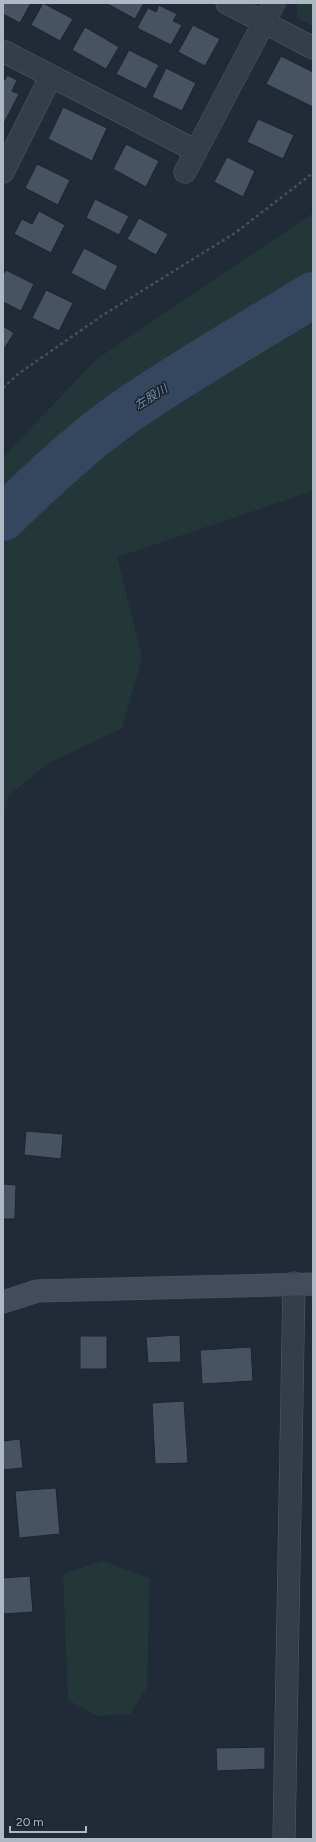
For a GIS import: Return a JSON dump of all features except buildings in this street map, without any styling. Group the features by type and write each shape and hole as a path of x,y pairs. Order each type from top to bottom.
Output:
{"street":[{"path":"227,3 313,48"},
{"path":"185,172 274,3"},
{"path":"3,51 196,151"},
{"path":"3,172 51,76"},
{"path":"3,1302 37,1291 304,1283 284,1839"}],"path":[{"path":"3,388 18,374 103,315 235,233 313,173"}],"green space":[{"path":"297,3 313,3 313,26 297,18"},
{"path":"313,213 313,491 117,557 142,658 122,728 49,763 8,796 3,819 3,457 97,359"},
{"path":"103,1561 150,1578 147,1687 130,1714 98,1716 68,1700 63,1574"}],"waterway":[{"name":"左股川","path":"3,518 75,451 122,414 193,368 313,295"}]}
